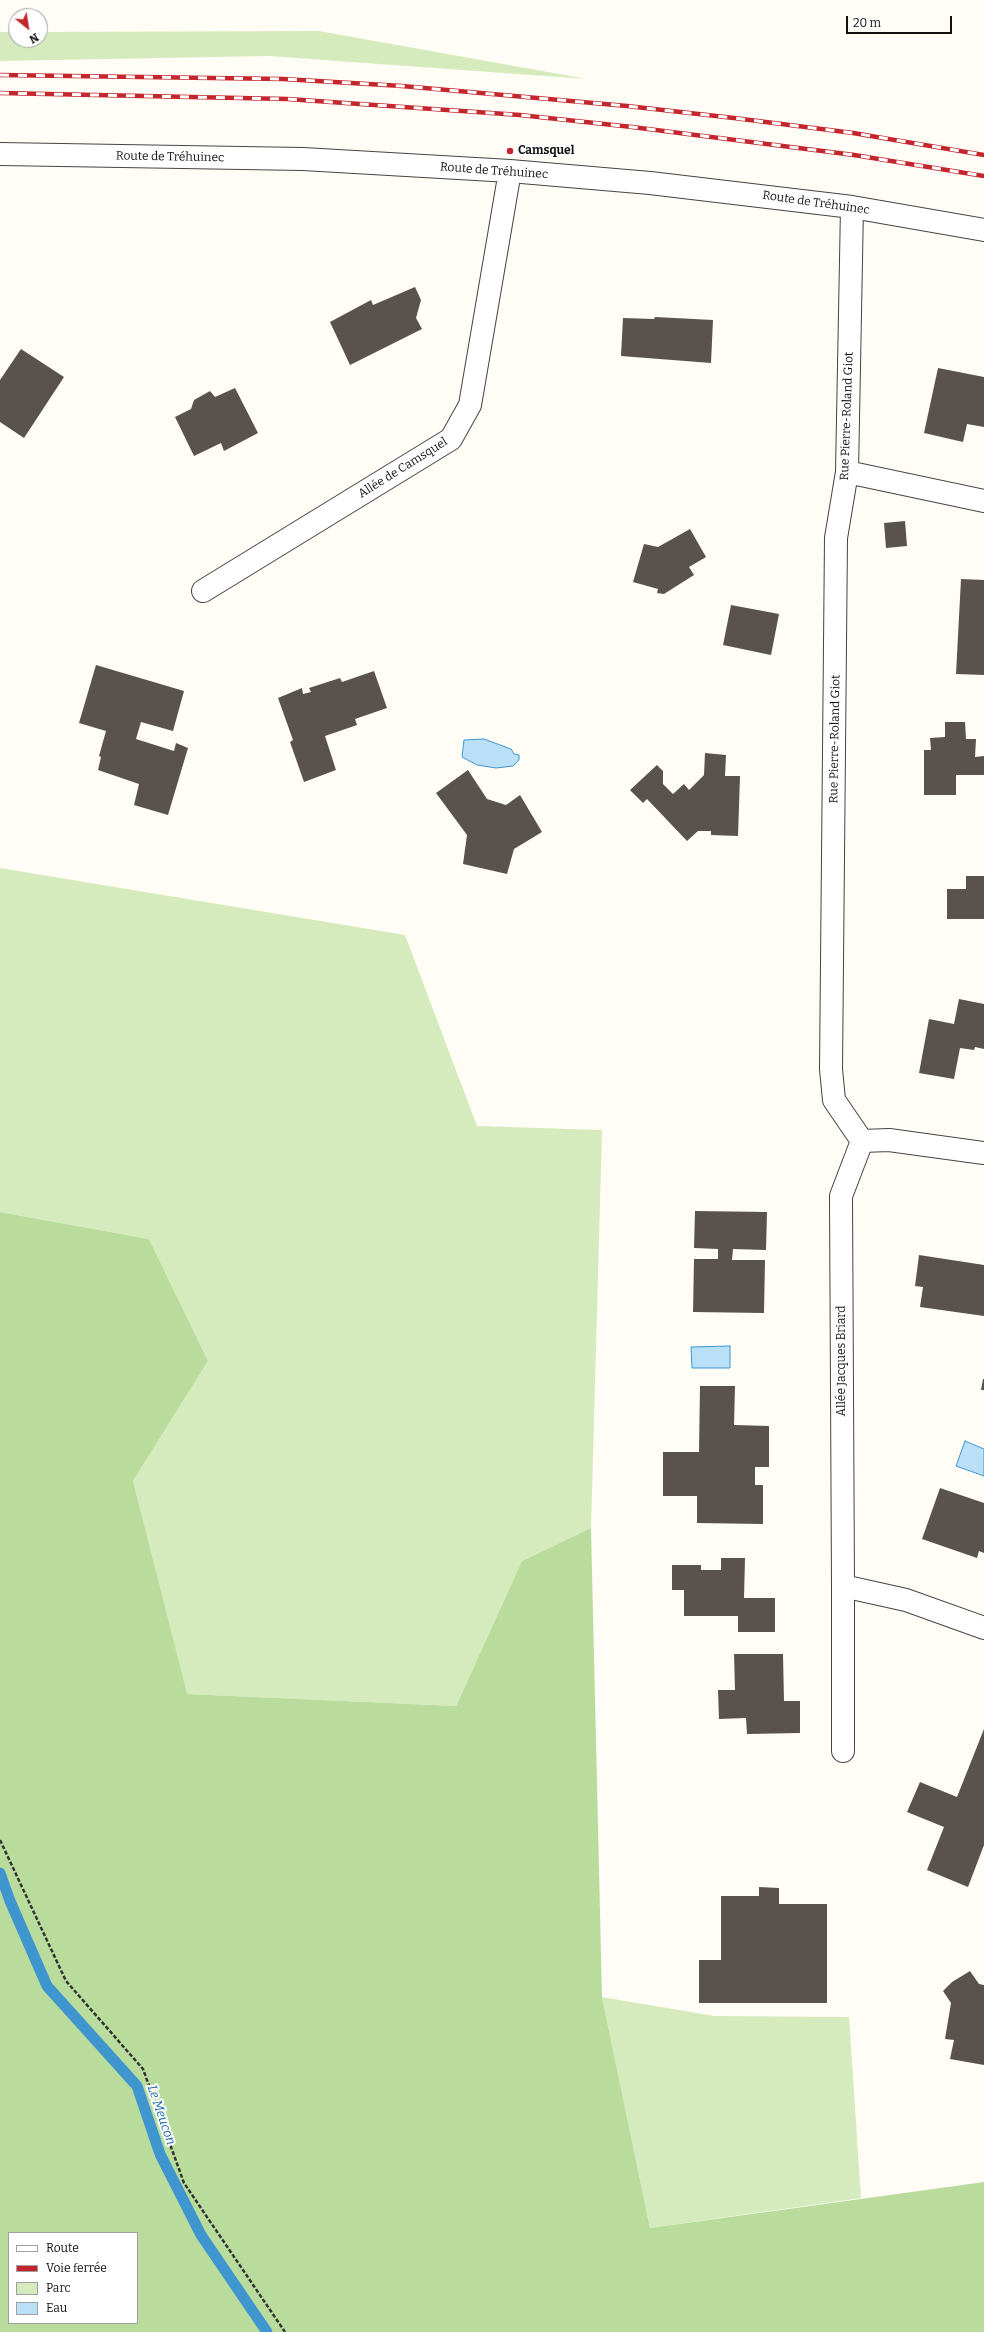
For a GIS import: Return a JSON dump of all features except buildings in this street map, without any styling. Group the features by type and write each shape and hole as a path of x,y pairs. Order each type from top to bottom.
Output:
{"street":[{"name":"Route de Tréhuinec","path":"0,154 303,159 510,171 650,183 852,207 984,230"},
{"name":"Allée de Camsquel","path":"203,591 451,439 470,405 510,171"},
{"name":"Rue Pierre-Roland Giot","path":"852,207 847,472 836,538 831,1069 834,1100 862,1141"},
{"path":"847,472 984,501"},
{"path":"862,1141 889,1140 984,1152"},
{"name":"Allée Jacques Briard","path":"844,1752 841,1196 862,1141"},
{"path":"843,1586 906,1600 984,1628"}],"path":[{"path":"0,1840 66,1981 144,2069 184,2183 285,2332"}],"green space":[{"path":"319,31 587,79 269,56 0,61 0,32 8,32 8,48 48,48 48,32"},
{"path":"0,868 405,935 477,1126 602,1130 591,1528 522,1561 456,1706 186,1694 133,1481 208,1361 149,1239 0,1212"},
{"path":"0,1212 149,1239 208,1361 133,1481 187,1694 456,1706 522,1561 591,1528 602,1997 650,2228 984,2182 984,2332 0,2332"},
{"path":"602,1997 714,2016 849,2017 861,2198 650,2228"}],"water":[{"path":"484,739 511,749 514,754 519,755 519,760 513,766 496,768 477,765 462,757 464,740"},
{"path":"730,1346 730,1368 692,1368 691,1347"},
{"path":"965,1441 984,1449 984,1476 956,1466"}],"waterway":[{"name":"Le Meucon","path":"0,1873 10,1901 47,1986 137,2086 160,2154 201,2235 267,2332"}],"railway":[{"path":"0,75 283,79 402,86 627,106 734,118 853,133 984,155"},
{"path":"0,93 287,99 520,115 632,127 854,155 984,176"}],"place":[{"name":"Camsquel","path":"510,151"}]}
